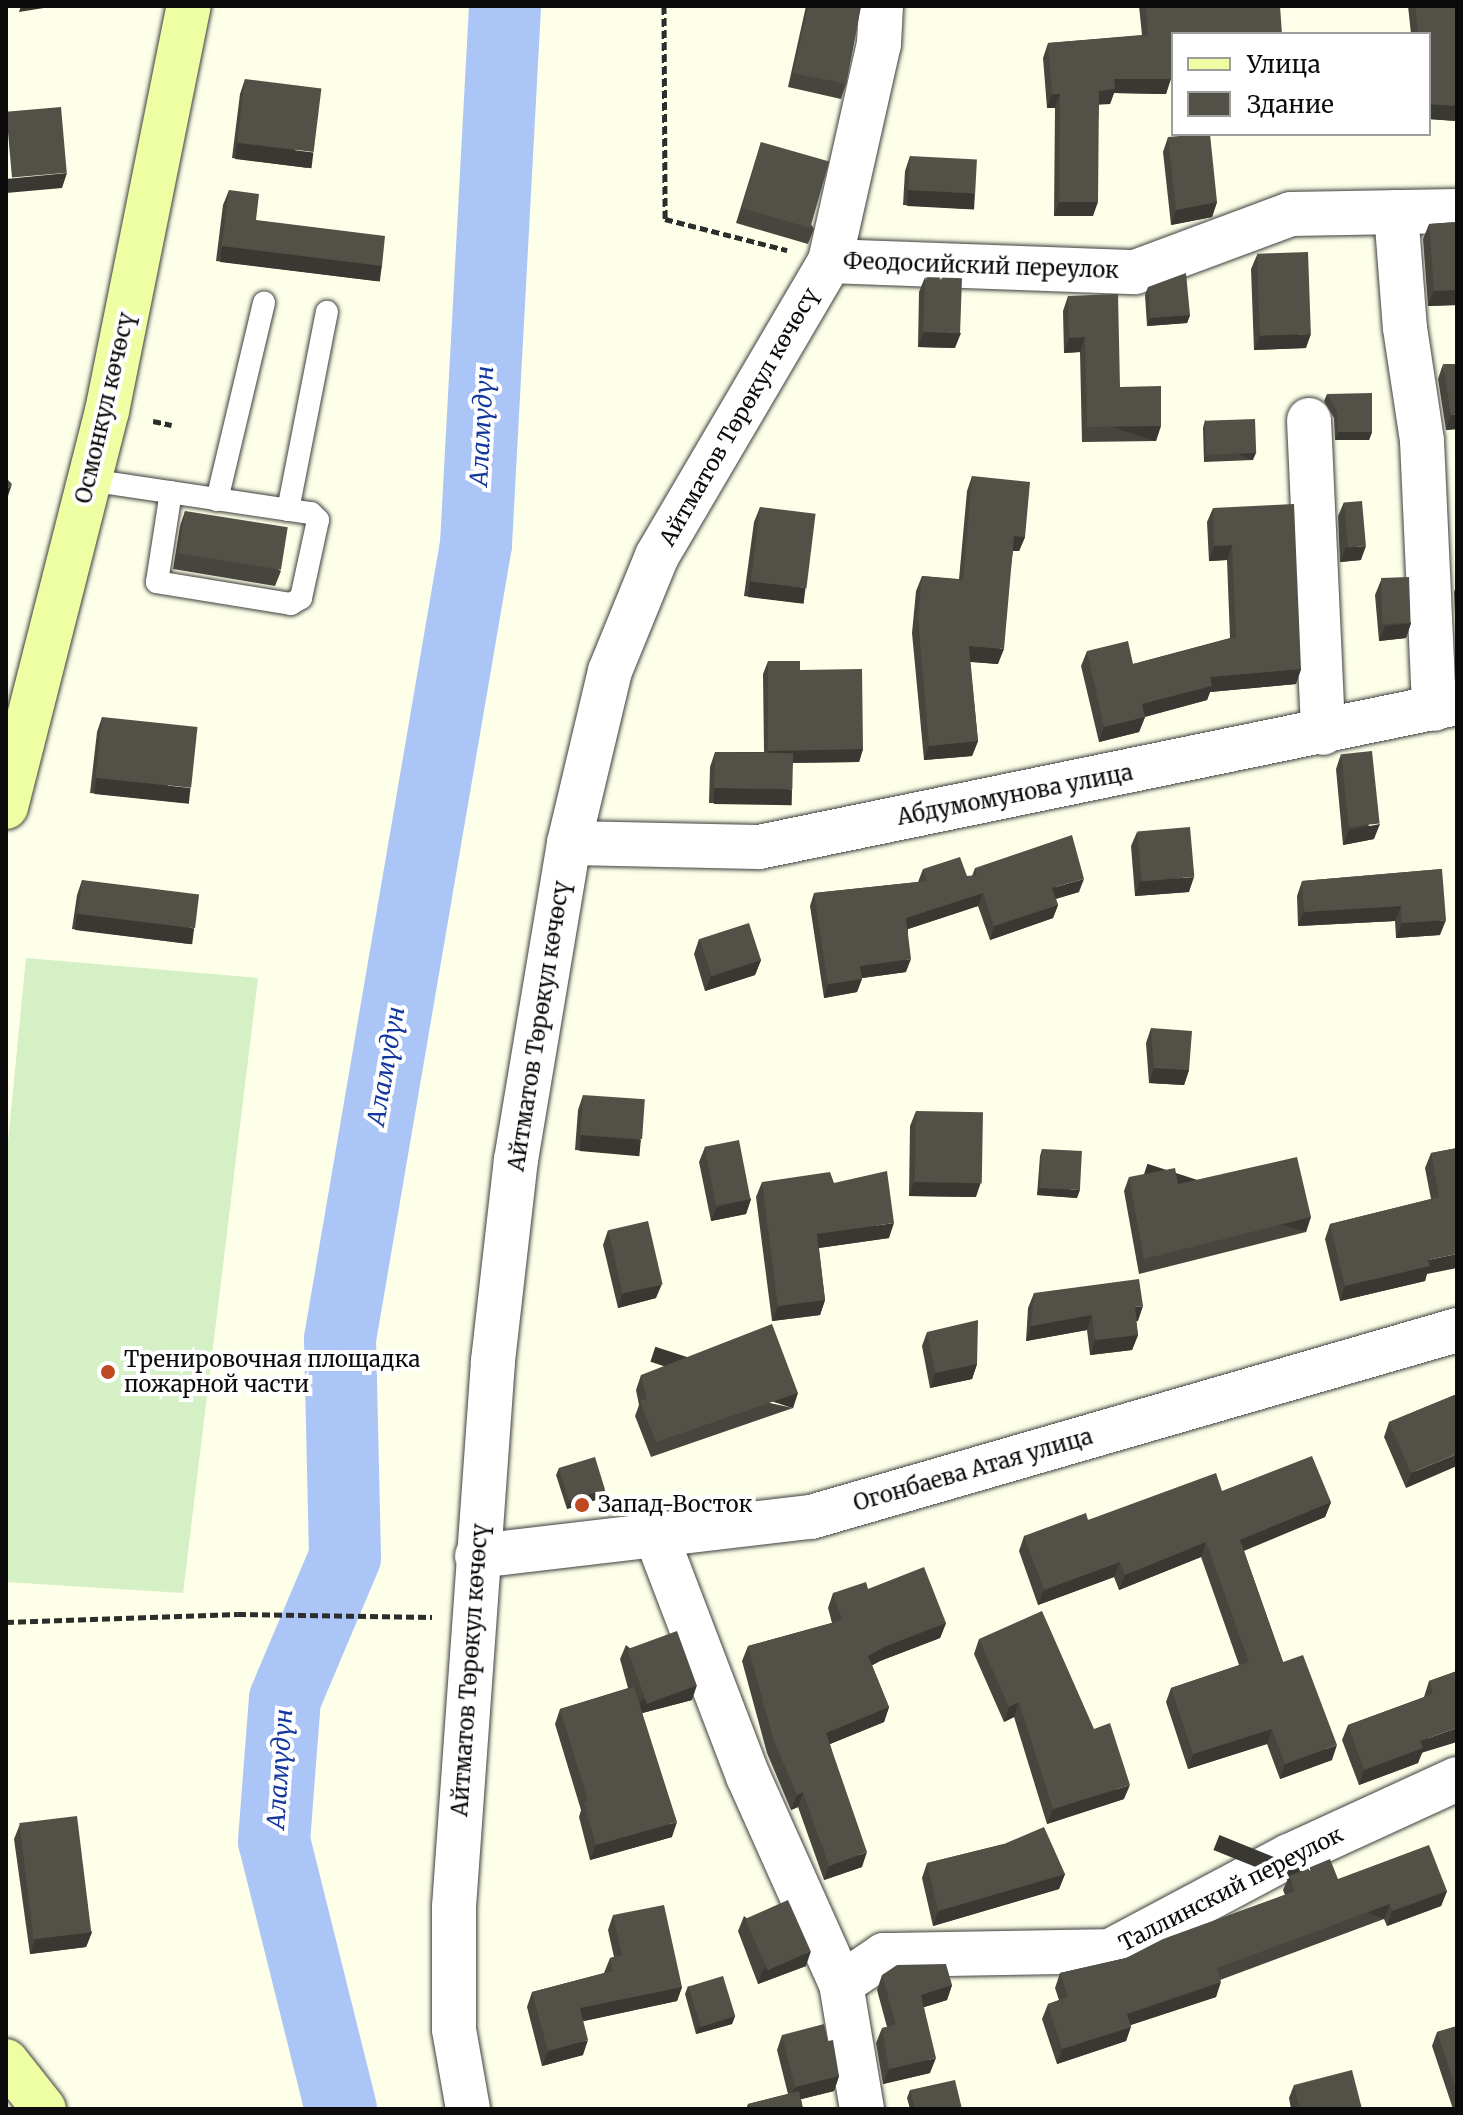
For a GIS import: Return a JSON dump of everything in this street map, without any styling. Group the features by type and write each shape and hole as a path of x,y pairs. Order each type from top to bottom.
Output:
{"street":[{"name":"Осмонкул көчөсү","path":"6,807 89,480 189,6"},
{"name":"Айтматов Төрөкул көчөсү","path":"468,2109 454,2030 454,1907 477,1556 516,1160 569,843 610,671 657,556 830,261 879,44 881,6"},
{"name":"Феодосийский переулок","path":"830,261 1135,272 1291,214 1457,211"},
{"path":"1396,212 1405,328 1422,441 1446,706"},
{"path":"1309,420 1323,733"},
{"name":"Абдумомунова улица","path":"569,843 759,847 1446,706"},
{"name":"Огонбаева Атая улица","path":"477,1556 657,1538 811,1517 1457,1330"},
{"path":"657,1538 748,1776 841,1984 862,2109"},
{"name":"Таллинский переулок","path":"841,1984 884,1955 1110,1951 1289,1856 1457,1779"},
{"path":"9,2071 44,2109"}],"lane":[{"path":"217,500 264,303"},
{"path":"288,510 327,312"},
{"path":"89,480 171,492 217,500 311,513 318,520 301,598 291,604 157,582 171,492"}],"path":[{"path":"664,6 665,219 830,261"},
{"path":"153,421 172,425"},
{"path":"6,1622 238,1614 423,1617"}],"green space":[{"name":"Тренировочная площадка пожарной части","path":"26,958 258,978 183,1593 6,1582 6,1162"}],"building":[{"path":"808,6 861,6 846,84 793,73"},
{"path":"1146,6 1280,6 1282,32 1171,32 1171,79 1114,79 1115,89 1099,91 1098,202 1059,202 1060,94 1052,94 1048,43 1148,35"},
{"path":"1415,6 1457,6 1457,106 1431,104 1431,32 1418,32"},
{"path":"245,79 321,88 314,152 237,143"},
{"path":"61,107 67,173 12,178 6,112"},
{"path":"1210,136 1217,202 1176,210 1168,137"},
{"path":"761,142 829,162 810,228 742,208"},
{"path":"910,156 977,160 975,193 908,190"},
{"path":"229,190 259,194 256,220 385,236 382,266 222,246"},
{"path":"1457,222 1457,290 1434,291 1429,224"},
{"path":"1308,252 1311,334 1260,336 1257,254"},
{"path":"1186,273 1190,315 1150,318 1148,287"},
{"path":"925,277 962,278 960,333 923,332"},
{"path":"1118,294 1120,387 1161,386 1161,426 1087,427 1085,337 1069,338 1068,296"},
{"path":"1443,364 1457,364 1457,414 1451,415"},
{"path":"1372,393 1372,432 1338,432 1337,411 1327,394"},
{"path":"1255,419 1256,453 1206,455 1205,421"},
{"path":"972,476 1030,482 1025,537 1014,536 1004,649 969,646 978,741 929,746 918,618 922,576 963,580"},
{"path":"1362,501 1366,546 1348,547 1344,503"},
{"path":"1294,504 1301,669 1210,677 1212,686 1142,704 1145,717 1104,727 1087,651 1128,641 1133,664 1236,637 1232,545 1214,546 1213,508"},
{"path":"760,507 816,514 806,588 751,581"},
{"path":"185,511 288,527 281,570 178,553"},
{"path":"1409,577 1411,623 1383,624 1381,578"},
{"path":"768,661 800,661 800,670 862,669 863,749 768,751"},
{"path":"102,717 197,727 191,788 96,778"},
{"path":"1372,751 1380,824 1349,827 1341,754"},
{"path":"715,752 793,753 792,789 714,788"},
{"path":"1190,827 1194,877 1142,881 1137,832"},
{"path":"1072,835 1084,879 1052,888 1058,905 994,926 983,893 906,918 911,959 860,966 862,979 828,984 814,893 927,881 923,869 960,857 967,876 977,875 975,868"},
{"path":"1442,869 1446,920 1402,923 1401,906 1304,912 1302,881"},
{"path":"82,880 199,894 195,928 78,914"},
{"path":"749,923 761,960 712,976 700,939"},
{"path":"1151,1028 1192,1031 1189,1070 1154,1068"},
{"path":"583,1095 645,1099 642,1139 580,1135"},
{"path":"916,1111 983,1112 982,1183 915,1182"},
{"path":"739,1140 750,1199 716,1206 705,1147"},
{"path":"1457,1148 1457,1254 1428,1260 1430,1266 1345,1286 1330,1224 1439,1197 1431,1153"},
{"path":"1042,1149 1082,1151 1080,1190 1040,1188"},
{"path":"1297,1157 1311,1217 1144,1259 1129,1177 1175,1168 1178,1184"},
{"path":"887,1171 894,1223 817,1234 825,1300 778,1306 762,1182 830,1172 834,1183"},
{"path":"648,1221 663,1284 623,1294 608,1230"},
{"path":"1139,1279 1143,1306 1135,1307 1138,1335 1095,1340 1092,1315 1031,1326 1034,1293"},
{"path":"978,1320 977,1364 935,1373 927,1332"},
{"path":"772,1324 798,1393 656,1442 640,1401 647,1399 641,1375"},
{"path":"1457,1394 1457,1454 1411,1473 1389,1422"},
{"path":"1312,1456 1331,1502 1240,1540 1283,1662 1303,1655 1337,1745 1285,1764 1272,1729 1193,1754 1171,1688 1249,1662 1206,1542 1125,1575 1120,1562 1044,1590 1024,1536 1086,1513 1088,1520 1216,1473 1222,1491"},
{"path":"595,1457 605,1490 569,1501 559,1468"},
{"path":"924,1567 946,1623 868,1656 889,1707 826,1733 867,1852 829,1866 803,1792 797,1795 773,1738 748,1646 842,1620 833,1593 866,1582 868,1589"},
{"path":"1042,1611 1094,1729 1110,1723 1130,1785 1053,1809 1019,1702 1009,1707 979,1639"},
{"path":"677,1631 697,1686 647,1704 627,1649"},
{"path":"1457,1671 1457,1728 1420,1741 1423,1748 1364,1770 1348,1725 1433,1694 1429,1681"},
{"path":"634,1687 677,1822 596,1845 584,1802 588,1801 560,1709"},
{"path":"77,1816 91,1932 34,1939 19,1823"},
{"path":"1044,1827 1065,1874 938,1911 927,1863 1004,1844"},
{"path":"1429,1845 1447,1891 1392,1911 1390,1904 1217,1968 1221,1982 1127,2014 1131,2027 1062,2049 1048,2004 1068,1997 1060,1973 1126,1958 1163,1939 1295,1891 1289,1876 1330,1859 1338,1879"},
{"path":"788,1900 811,1951 768,1970 745,1919"},
{"path":"664,1905 682,1987 580,2008 588,2040 548,2051 532,1992 613,1971 610,1958 622,1955 613,1915"},
{"path":"946,1964 952,1985 921,1995 936,2058 889,2069 882,2028 896,2025 882,1975 897,1965"},
{"path":"723,1976 735,2016 701,2027 689,1987"},
{"path":"824,2024 828,2041 833,2040 839,2076 795,2087 782,2035"},
{"path":"1457,2026 1457,2092 1437,2032"},
{"path":"1352,2070 1362,2109 1300,2109 1294,2085"},
{"path":"955,2080 962,2109 915,2109 910,2090"},
{"path":"799,2091 803,2109 749,2109 748,2104"}],"waterway":[{"name":"Аламүдүн","path":"341,2109 274,1841 285,1699 345,1557 340,1339 476,544 505,6"}],"place":[{"name":"Тренировочная площадка пожарной части","path":"108,1372"},
{"name":"Запад-Восток","path":"582,1505"}]}
